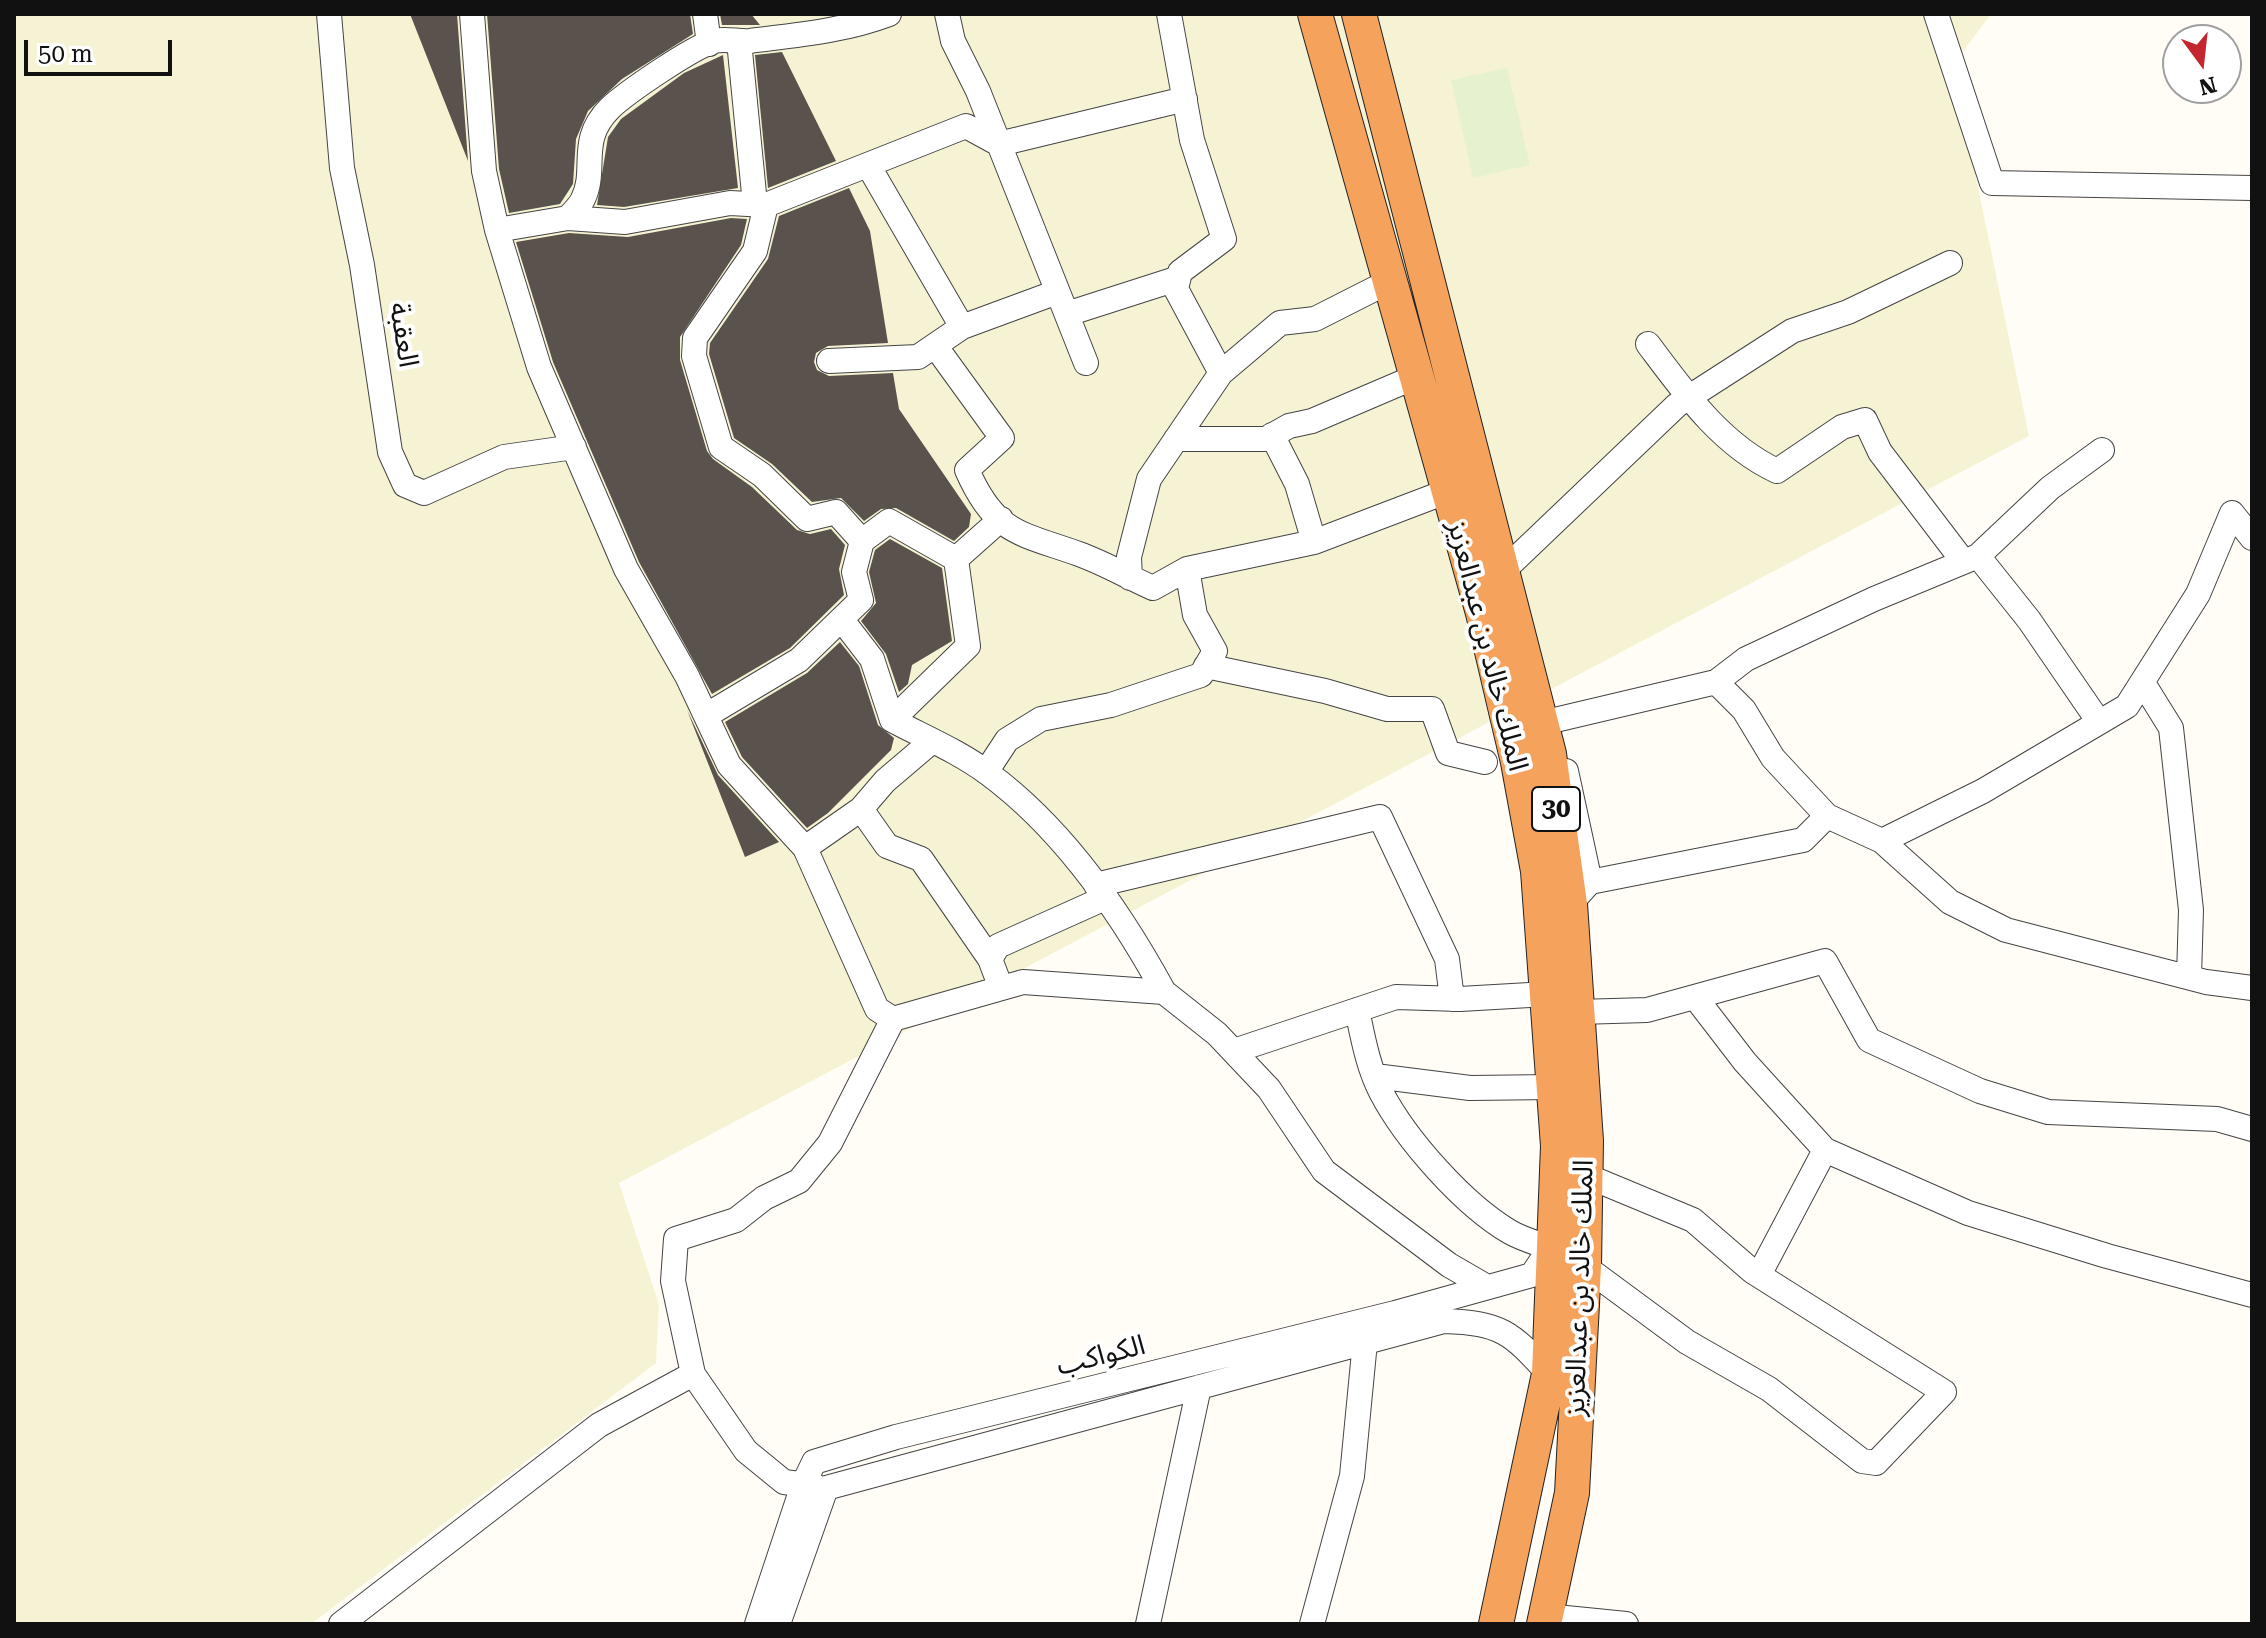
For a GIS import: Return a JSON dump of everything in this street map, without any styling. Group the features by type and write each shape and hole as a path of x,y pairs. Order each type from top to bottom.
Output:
{"highway":[{"name":"الملك خالد بن عبدالعزيز","path":"1315,14 1483,613 1518,762 1538,871 1558,1146 1549,1374 1496,1624"},
{"name":"الملك خالد بن عبدالعزيز","path":"1359,14 1503,571 1580,893 1578,1012 1587,1176 1584,1266 1572,1493 1545,1620"}],"street":[{"name":"العقبة","path":"329,14 342,168 362,265 390,452 405,485 424,493 504,457 574,447"},
{"path":"472,14 484,171 497,230 539,367 626,569 707,715 729,765 805,848 877,1009 893,1019"},
{"path":"705,14 709,44"},
{"path":"568,218 583,200 588,179 587,154 595,131 610,108 709,44 809,34 863,24 889,14"},
{"path":"947,14 953,41 999,144 1086,363"},
{"path":"1169,14 1192,140 1224,239 1180,272 1176,279 1179,297 1221,373"},
{"path":"1936,14 1992,183 2252,188"},
{"path":"739,41 760,205 755,251 695,338 694,356 721,447 762,475 807,519 836,512 862,541"},
{"path":"497,230 568,218 625,222 730,203 760,205 966,126 999,144 1185,99"},
{"path":"868,165 962,327"},
{"path":"1503,571 1636,441 1688,398 1792,331 1848,312 1950,263"},
{"path":"1067,314 1176,279"},
{"path":"1130,578 1129,557 1149,479 1221,373 1280,323 1315,319 1388,282"},
{"path":"829,361 918,357 962,327 1057,292"},
{"path":"1648,344 1688,398 1748,458 1777,471 1842,427 1865,420 1880,452 1971,559 2029,620 2099,722"},
{"path":"936,347 1002,438 967,470 978,495 1022,537 1081,555 1153,588 1187,569 1314,542 1448,491"},
{"path":"1176,439 1266,439 1415,377"},
{"path":"1272,435 1297,484 1314,542"},
{"path":"1555,720 1716,682 1746,659 1971,559 2050,488 2102,450"},
{"path":"1882,841 1983,791 2127,706 2198,594 2232,513 2252,538"},
{"path":"956,559 1001,519"},
{"path":"707,715 799,660 861,600 854,572 862,541 889,521 956,559"},
{"path":"892,720 968,646 956,559"},
{"path":"986,772 1007,740 1041,719 1166,689 1201,675 1215,651 1195,615 1187,569"},
{"path":"842,620 872,659 892,720 986,772 1023,802 1100,892 1137,943 1164,992 1234,1051 1269,1089 1324,1171 1449,1265 1487,1287"},
{"path":"1518,631 1547,685 1555,720 1580,893 1803,840 1827,816"},
{"path":"1206,666 1325,691 1387,709 1432,709 1448,753 1485,762"},
{"path":"1716,682 1744,710 1773,758 1827,816 1882,841 1950,902 2006,930 2189,977 2252,988"},
{"path":"2143,683 2171,728 2191,910 2189,977"},
{"path":"805,848 861,809 885,781 932,741"},
{"path":"861,809 887,846 921,859 990,959 1001,988"},
{"path":"990,959 998,946 1100,892 1380,817 1447,959 1452,999"},
{"path":"1578,1012 1647,1010 1825,961 1869,1040 1980,1091 2048,1112 2217,1119 2252,1129"},
{"path":"814,1486 784,1482 746,1451 693,1374 673,1281 676,1239 736,1220 764,1198 799,1181 830,1143 893,1019 1023,982 1164,992"},
{"path":"1234,1051 1396,997 1452,999 1547,994"},
{"path":"1695,997 1745,1062 1825,1150 1968,1213 2107,1256 2252,1295"},
{"path":"1357,1010 1365,1050 1382,1093 1409,1132 1463,1195 1510,1232 1552,1245"},
{"path":"1375,1076 1470,1088 1553,1087"},
{"path":"1759,1275 1825,1150"},
{"path":"1584,1266 1687,1342 1769,1389 1862,1461 1876,1463 1944,1392 1759,1275 1693,1220 1587,1176"},
{"name":"الكواكب","path":"778,1624 814,1486 814,1462 896,1437 1532,1275 1552,1245"},
{"name":"الكواكب","path":"814,1486 1444,1321 1483,1322 1517,1338 1549,1374"},
{"path":"1312,1624 1352,1476 1365,1342"},
{"path":"341,1624 599,1425 693,1374"},
{"path":"1148,1624 1199,1387"},
{"name":"الكواكب","path":"757,1624 814,1486"},
{"path":"1545,1620 1626,1624"}],"shaded area":[{"path":"14,14 1991,14 1953,65 2029,436 619,1183 659,1304 656,1363 311,1624 14,1624"}],"green space":[{"path":"1507,68 1530,165 1473,178 1451,80"}],"building":[{"path":"410,14 457,14 468,161"},
{"path":"487,14 690,14 693,34 622,79 588,111 576,139 573,184 560,204 509,213 499,169"},
{"path":"720,14 751,14 760,25 722,25"},
{"path":"782,52 836,161 768,188 755,55"},
{"path":"723,55 738,188 624,207 597,205 608,137 621,119 684,73"},
{"path":"849,188 870,231 888,343 828,346 816,353 814,362 817,370 829,376 893,373 899,409 971,514 969,527 954,541 896,508 881,509 864,521 841,498 812,502 772,464 734,438 709,354 710,343 768,259 779,216"},
{"path":"731,218 747,219 741,245 680,337 680,360 707,451 713,459 752,487 797,530 810,534 831,529 845,545 839,569 844,595 790,648 712,694 639,562 553,362 516,242 569,233 628,237"},
{"path":"890,539 942,568 952,641 912,665 908,684 899,692 886,654 861,621 876,603 869,572 875,550"},
{"path":"840,642 859,666 878,725 894,738 891,750 828,813 807,828 742,757 725,722 807,673"},
{"path":"687,710 718,775 779,842 745,857"}]}
